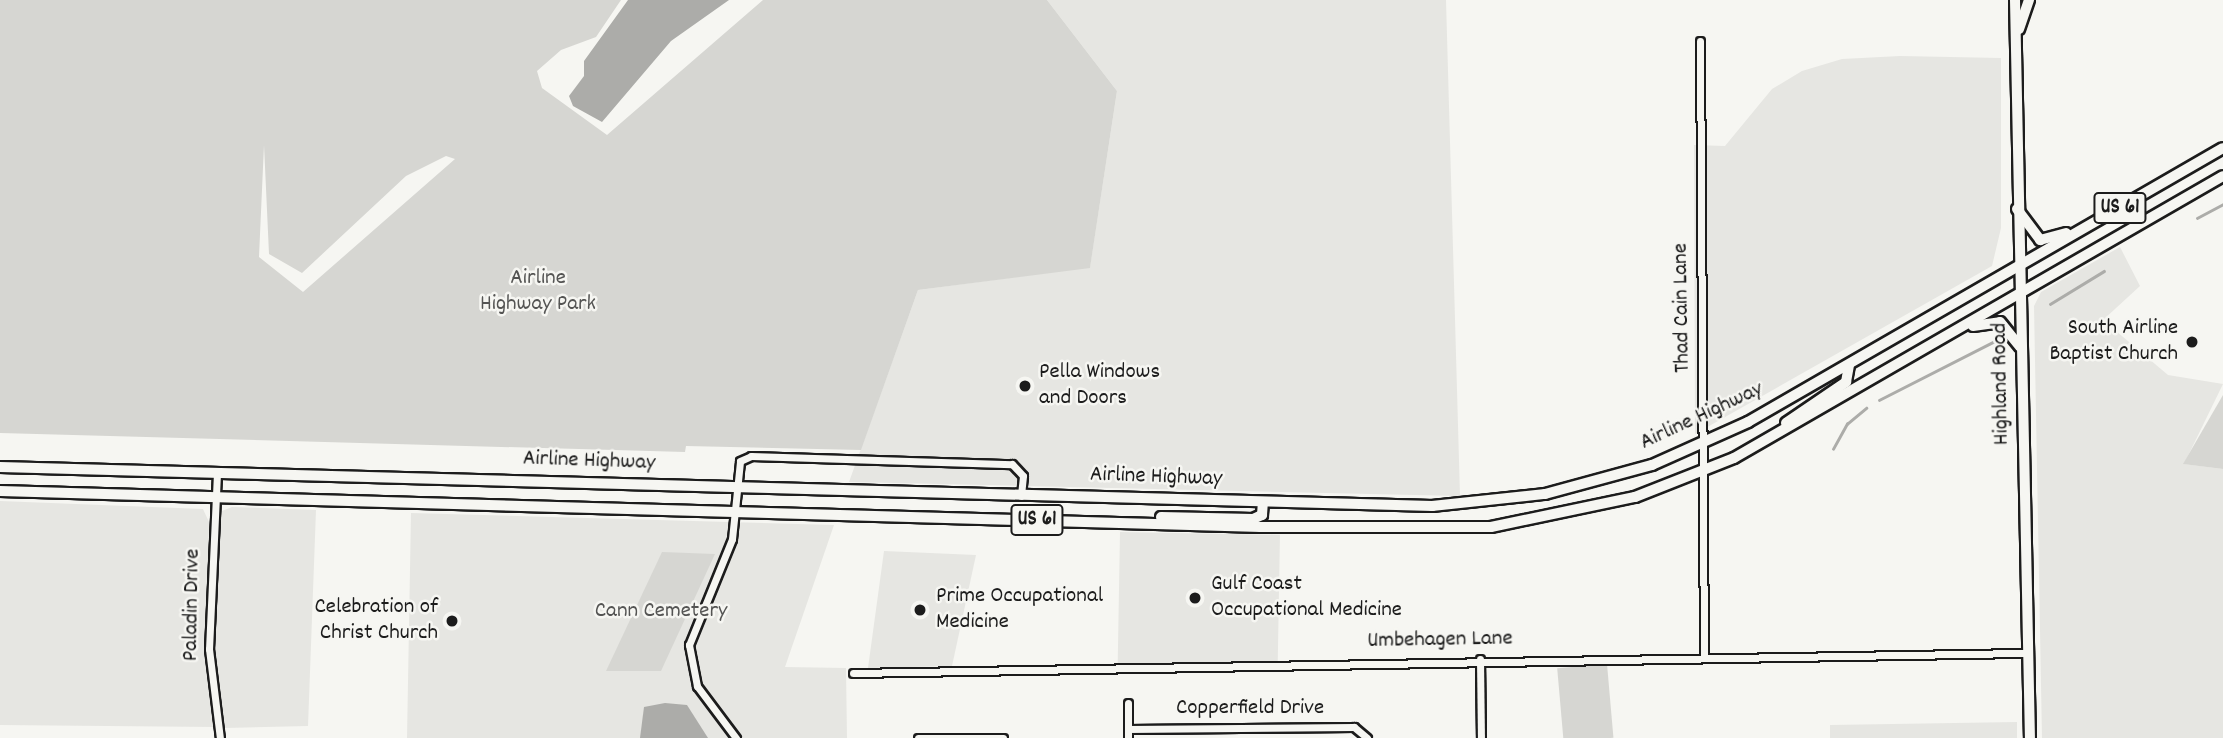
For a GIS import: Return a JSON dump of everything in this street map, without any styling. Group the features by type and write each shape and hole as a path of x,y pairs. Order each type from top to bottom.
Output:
{"highway":[{"name":"Airline Highway","path":"0,467 1432,506 1545,494 1604,481 1704,443 1849,365 2223,148"},
{"name":"Airline Highway","path":"0,491 1085,521 1491,527 1560,516 1700,473 1734,458 2223,176"},
{"path":"2017,209 2040,240 2092,225"},
{"path":"1947,336 1996,321 2008,327 2020,347"},
{"path":"1734,458 1846,382 1849,365"},
{"path":"33,492 35,468"},
{"path":"409,502 410,478"},
{"path":"1085,521 1253,519 1262,515 1263,502"}],"main road":[{"name":"Highland Road","path":"2015,0 2019,29 2017,209 2030,738"},
{"name":"Highland Road","path":"2019,29 2029,0"}],"street":[{"name":"Thad Cain Lane","path":"1700,40 1704,443 1700,473 1704,658"},
{"path":"736,738 697,686 689,645 732,539 740,461 771,456 1012,464 1023,476 1021,496"},
{"name":"Paladin Drive","path":"217,472 209,649 220,738"},
{"name":"Umbehagen Lane","path":"853,673 1480,659 2027,653"},
{"path":"1480,659 1481,738"},
{"path":"1128,703 1128,738"},
{"name":"Copperfield Drive","path":"1128,729 1354,727 1367,738"},
{"path":"1244,728 1244,738"},
{"path":"918,738 1003,738"}],"shaded area":[{"path":"628,0 729,0 671,41 602,122 573,106 569,96 584,76 584,61"},
{"path":"1047,0 1446,0 1460,496 849,482 918,290 1090,267 1117,91"},
{"path":"1900,56 2001,58 2001,228 1992,266 1695,434 1694,145 1725,146 1772,89 1802,71 1842,59"},
{"path":"2120,247 2140,286 2103,320 2168,375 2223,384 2184,464 2223,469 2223,738 2042,738 2034,306 2041,292"},
{"path":"0,501 203,509 209,522 206,670 215,727 0,725"},
{"path":"232,507 316,510 308,726 225,728 214,663 219,523 222,511"},
{"path":"411,513 834,525 785,667 846,668 847,738 407,738"},
{"name":"Gulf Coast Occupational Medicine","path":"1120,532 1280,535 1278,666 1118,663"},
{"name":"Prime Occupational Medicine","path":"884,551 976,555 952,666 868,668"},
{"path":"665,703 687,705 708,738 640,738 644,707"},
{"path":"2017,722 2017,738 1830,738 1830,725"}],"green space":[{"name":"Airline Highway Park","path":"0,0 621,0 596,37 561,50 537,71 542,88 607,135 763,0 1047,0 1117,91 1090,268 918,290 861,450 686,446 685,452 0,433","holes":["264,145 269,254 302,273 406,176 446,156 455,159 303,292 259,257"]},
{"path":"2223,395 2223,469 2183,464"},
{"name":"Cann Cemetery","path":"662,552 715,554 661,671 606,671"},
{"path":"1607,664 1613,738 1563,738 1557,668"}],"waterway":[{"path":"2197,218 2223,204"},
{"path":"2050,304 2104,271"},
{"path":"1879,400 1997,340"},
{"path":"1833,449 1847,424 1866,408"}],"place":[{"name":"South Airline Baptist Church","path":"2192,342"},
{"name":"Pella Windows and Doors","path":"1025,386"},
{"name":"Gulf Coast Occupational Medicine","path":"1195,598"},
{"name":"Prime Occupational Medicine","path":"920,610"},
{"name":"Celebration of Christ Church","path":"452,621"}]}
